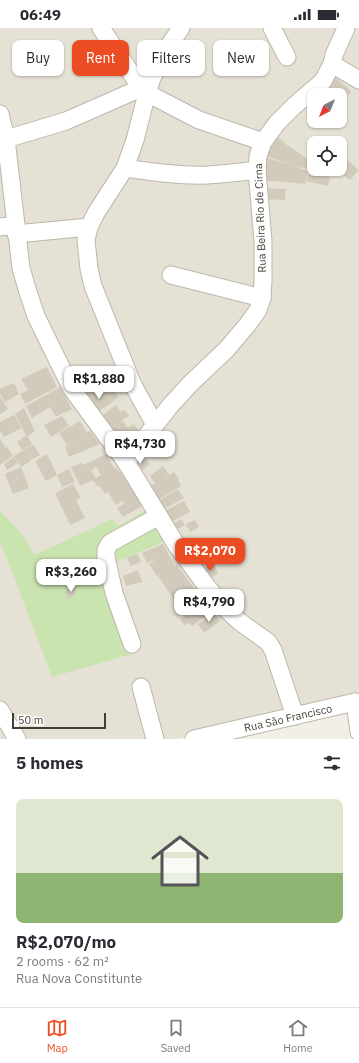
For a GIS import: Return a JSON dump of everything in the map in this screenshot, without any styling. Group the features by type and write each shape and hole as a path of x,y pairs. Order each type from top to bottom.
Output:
{"street":[{"path":"101,28 144,91 199,120 263,142"},
{"path":"155,426 132,383 94,286 89,269 86,240 89,227 96,212 125,168 135,140 144,91 166,50 182,28"},
{"path":"272,28 287,57"},
{"name":"Rua Beira Rio de Cirna","path":"126,462 170,406 190,384 226,350 258,310 262,298 263,241 257,170 258,156 263,142 277,122 323,81 332,64 334,55 346,28"},
{"path":"332,64 359,80"},
{"path":"6,139 66,121 144,91"},
{"path":"0,114 6,139 11,229 28,292 36,316 49,344 72,389 126,462 186,558 208,588 226,609 240,622 268,642 273,650 295,716"},
{"path":"125,168 156,172 207,175 257,170"},
{"path":"11,229 89,227"},
{"path":"171,275 262,298"},
{"path":"132,644 114,594 106,557 106,550 110,543 159,516"},
{"path":"141,687 155,739"},
{"path":"357,703 359,732"},
{"name":"Rua São Francisco","path":"194,739 234,735 295,716 357,703"},
{"path":"0,710 17,739"}],"shaded area":[{"path":"0,28 359,28 359,704 340,704 176,739 0,739"}],"green space":[{"path":"148,509 166,541 109,565 132,654 52,677 3,548 0,544 0,511 20,532 35,555 112,519 118,526"}],"building":[{"path":"333,78 336,78 351,91 347,97 347,88 326,88"},
{"path":"275,136 285,142 284,143 307,158 307,169 301,167 299,168 307,171 305,184 261,180 264,157 297,167 263,155"},
{"path":"347,160 359,170 350,180 345,176 347,176"},
{"path":"308,176 330,177 328,186 306,181"},
{"path":"262,188 286,189 285,200 262,199"},
{"path":"47,367 57,387 25,404 20,394 28,390 21,379"},
{"path":"14,383 19,394 5,402 0,394 0,389"},
{"path":"110,386 119,397 94,415 81,397 92,389 98,396"},
{"path":"60,387 72,409 56,417 50,407 32,418 26,406"},
{"path":"0,396 8,409 0,414"},
{"path":"116,405 121,412 124,410 129,416 122,420 128,428 134,424 140,433 119,450 97,420"},
{"path":"24,408 35,431 28,436 26,435 15,414"},
{"path":"14,415 22,428 4,437 0,431 0,422"},
{"path":"62,416 69,426 51,437 44,425"},
{"path":"80,421 87,433 90,431 100,444 69,457 65,447 78,439 67,445 59,433"},
{"path":"27,435 32,444 22,450 17,442"},
{"path":"0,439 13,456 0,465"},
{"path":"33,444 40,455 31,460 27,455 31,461 21,467 14,456"},
{"path":"47,454 57,475 46,481 35,461"},
{"path":"106,454 114,468 122,473 142,506 123,517 117,508 124,504 122,501 116,505 108,492 105,494 100,486 98,487 93,480 80,486 71,467 82,463 83,465","holes":["96,467 101,475 96,478 91,471 93,470 92,469"]},
{"path":"14,457 18,463 7,470 4,464"},
{"path":"141,457 145,460 146,459 150,464 138,474 131,466"},
{"path":"163,466 169,474 163,479 174,472 179,479 178,480 181,486 154,503 146,489 155,483 150,476"},
{"path":"21,467 29,488 13,494 5,474"},
{"path":"69,469 75,482 62,487 57,475"},
{"path":"73,484 81,498 76,500 85,518 70,525 55,493"},
{"path":"178,489 184,498 159,512 154,504"},
{"path":"184,501 190,512 167,526 160,512"},
{"path":"181,519 185,525 177,529 181,536 176,539 168,527"},
{"path":"195,520 199,527 190,532 186,524"},
{"path":"163,544 175,566 177,565 204,602 202,604 209,614 192,626 189,623 184,625 180,619 185,616 158,576 163,573 157,576 149,564 157,558 147,563 142,553"},
{"path":"137,554 141,562 131,566 127,558"},
{"path":"213,562 218,573 207,581 201,571"},
{"path":"138,570 142,582 126,586 123,576"},
{"path":"75,586 75,595 68,599 65,591"},
{"path":"214,613 220,621 204,633 198,624"}]}
